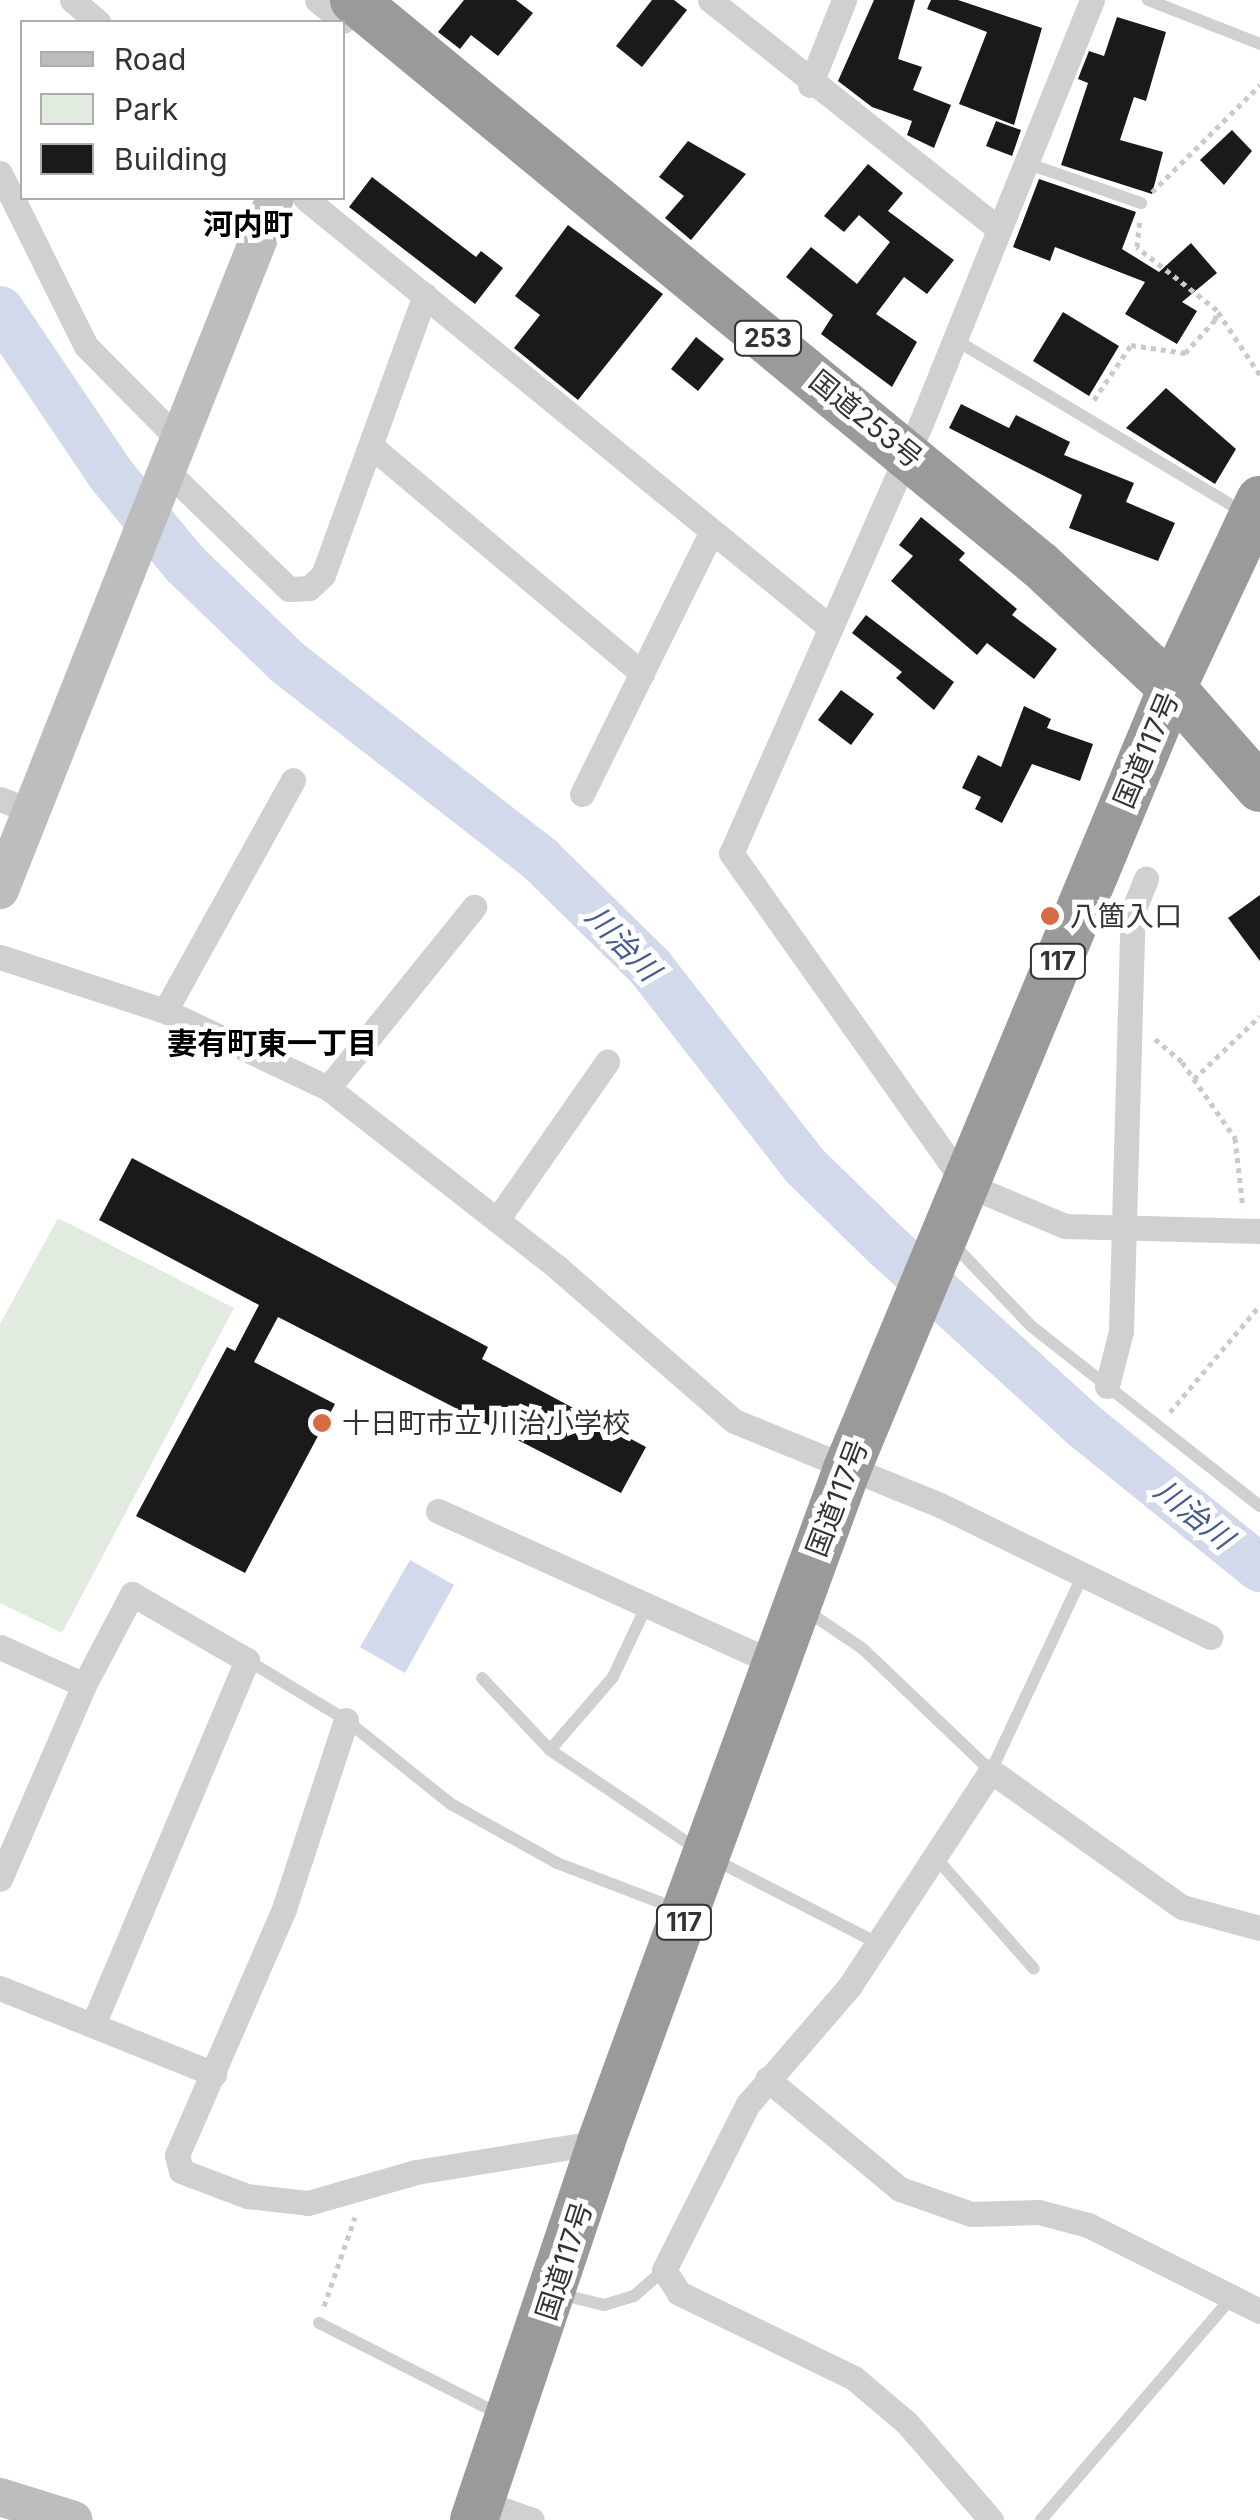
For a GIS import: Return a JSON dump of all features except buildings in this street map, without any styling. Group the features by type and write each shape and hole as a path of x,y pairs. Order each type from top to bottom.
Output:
{"highway":[{"name":"国道253号","path":"342,9 907,452 1172,688 1260,788"},
{"name":"国道117号","path":"476,2510 554,2293 602,2142 847,1469 1172,688 1256,508"}],"street":[{"path":"72,0 96,20"},
{"path":"710,0 810,85 999,230"},
{"path":"810,85 844,0"},
{"path":"1092,0 907,452 827,625 731,853 965,1184 1065,1226 1125,1232 1253,1230"},
{"path":"0,173 86,346 168,463 289,589 309,588 323,575 425,295"},
{"path":"0,890 15,804 121,582 274,200"},
{"path":"307,200 827,625"},
{"path":"371,446 642,673"},
{"path":"582,794 712,531"},
{"path":"165,1011 293,780"},
{"path":"1108,1386 1121,1331 1134,911 1146,879"},
{"path":"328,1088 474,907"},
{"path":"0,958 165,1011 328,1088 497,1220 734,1421 940,1505 1211,1637"},
{"path":"497,1220 607,1062"},
{"path":"438,1511 774,1663"},
{"path":"0,1879 84,1685 132,1594 248,1660 93,2025"},
{"path":"0,1647 84,1685"},
{"path":"346,1720 284,1910 178,2156 181,2171 284,2202 362,2189 416,2172 602,2142"},
{"path":"991,2520 907,2423 854,2378 679,2293 664,2270 767,2079 877,1943 991,1771 1182,1907 1260,1928"},
{"path":"0,1988 214,2074"},
{"path":"767,2079 900,2189 971,2214 1039,2212 1088,2225 1260,2311"},
{"path":"0,2497 74,2520"},
{"path":"476,2510 532,2520"}],"lane":[{"path":"1148,0 1260,44"},
{"path":"1026,164 1141,203"},
{"path":"954,339 1081,419 1256,508"},
{"path":"942,1234 1031,1326 1260,1506"},
{"path":"796,1603 864,1649 991,1771 1082,1577"},
{"path":"550,1750 613,1677 646,1607"},
{"path":"248,1660 346,1720 481,1821 558,1864 688,1913"},
{"path":"482,1678 550,1750 706,1855 877,1943"},
{"path":"933,1855 1034,1970"},
{"path":"554,2293 604,2305 634,2296 664,2270"},
{"path":"1041,2520 1232,2297"},
{"path":"318,2323 510,2420"}],"path":[{"path":"1260,85 1141,203 1138,246 1216,310 1260,374"},
{"path":"1081,419 1131,345 1185,353 1216,310"},
{"path":"1194,1079 1260,1016"},
{"path":"1130,1017 1194,1079 1235,1138 1253,1230"},
{"path":"1158,1426 1260,1304"},
{"path":"318,2323 362,2189"}],"green space":[{"path":"58,1218 234,1308 62,1633 0,1603 0,1324"}],"water":[{"path":"410,1560 454,1585 405,1673 360,1647"}],"waterway":[{"name":"川治川","path":"0,310 112,476 186,565 287,662 541,860 650,967 805,1166 1082,1424 1260,1568"}],"place":[{"name":"八箇入口","path":"1050,916"},
{"name":"十日町市立 川治小学校","path":"322,1423"}],"district":[{"name":"河内町","path":"248,224"},
{"name":"妻有町東一丁目","path":"272,1043"}]}
